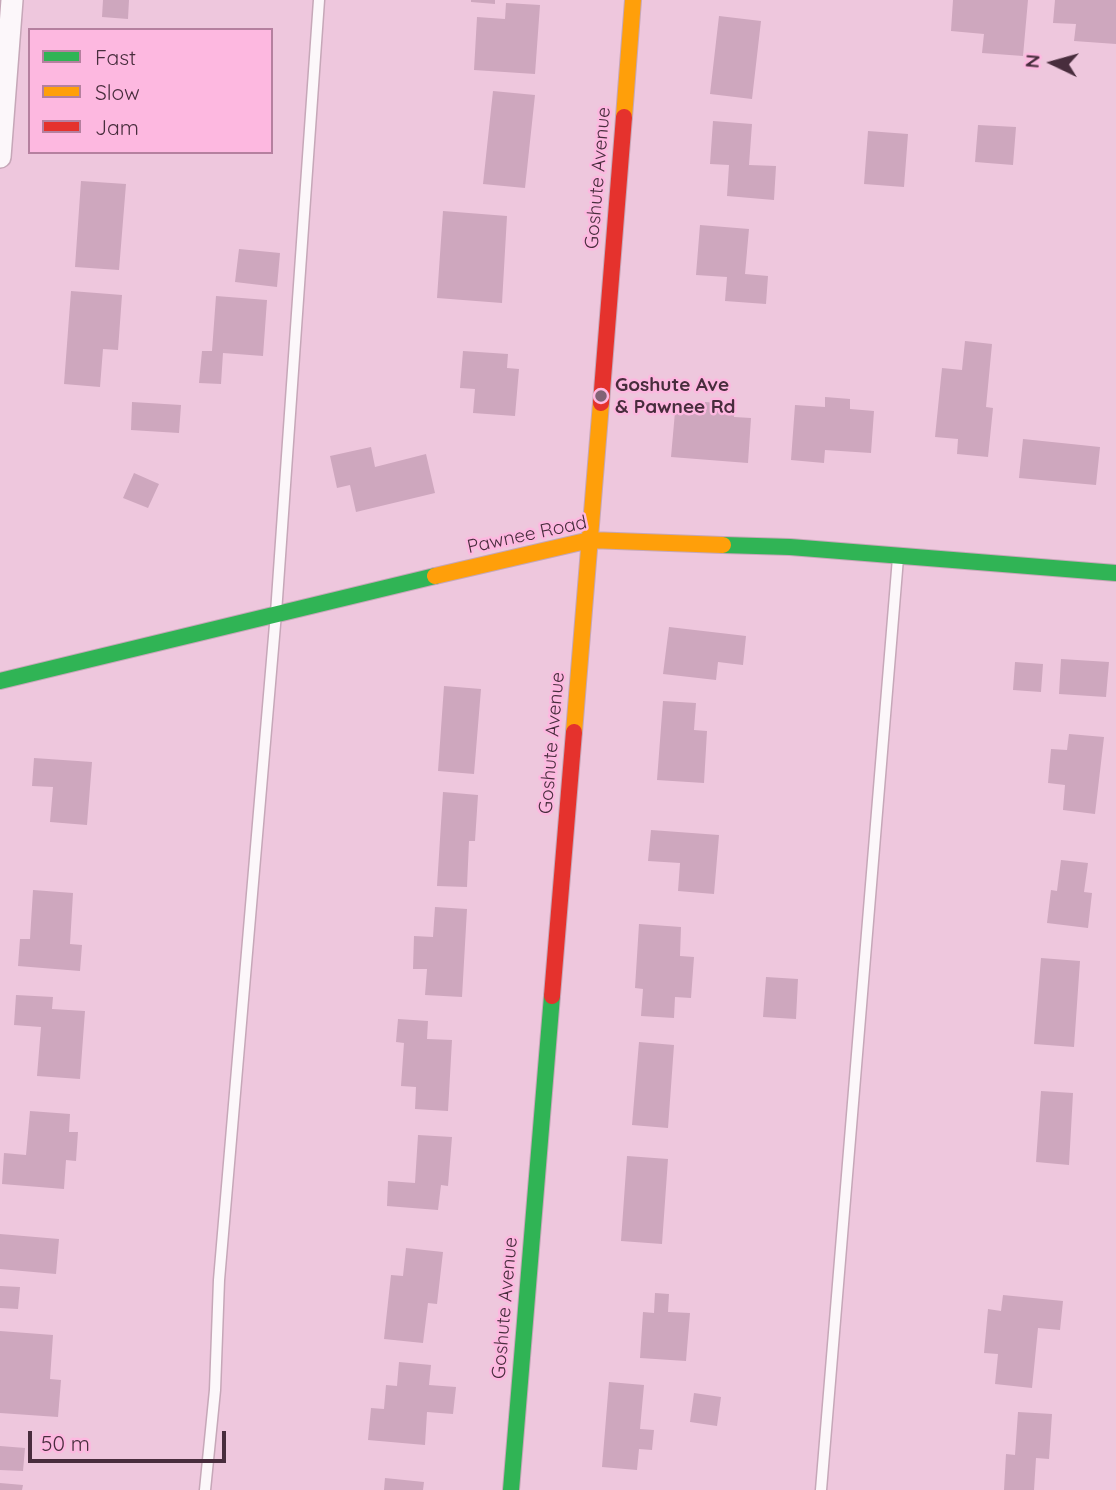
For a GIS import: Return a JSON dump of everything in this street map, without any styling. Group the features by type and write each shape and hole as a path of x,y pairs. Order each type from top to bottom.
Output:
{"street":[{"path":"0,157 12,0"},
{"name":"Goshute Avenue","path":"511,1490 633,0"},
{"name":"Pawnee Road","path":"0,681 590,540 790,547 1116,573"}],"lane":[{"path":"205,1490 215,1390 219,1280 276,613 320,0"},
{"path":"821,1490 898,556"}],"building":[{"path":"103,0 129,0 128,19 102,17"},
{"path":"495,0 495,4 471,2"},
{"path":"953,0 1028,0 1023,56 982,53 984,34 951,31"},
{"path":"1055,0 1116,0 1116,44 1074,41 1076,24 1053,23"},
{"path":"506,3 540,5 535,74 474,70 477,17 505,19"},
{"path":"719,16 761,21 752,99 710,94"},
{"path":"493,91 535,95 525,188 483,184"},
{"path":"713,121 752,124 749,165 776,166 774,200 727,196 729,165 710,164"},
{"path":"978,125 1016,127 1013,165 975,162"},
{"path":"868,131 908,134 904,187 864,184"},
{"path":"81,181 126,184 119,270 75,267"},
{"path":"443,211 507,216 502,303 437,298"},
{"path":"700,225 749,229 745,274 768,276 766,304 725,301 727,277 696,275"},
{"path":"239,249 280,253 277,287 235,282"},
{"path":"71,291 122,295 118,350 103,349 100,387 64,384"},
{"path":"216,296 267,300 263,356 223,353 221,384 199,383 202,351 212,351"},
{"path":"965,341 992,344 986,407 993,408 988,457 957,454 958,439 935,437 942,368 962,370"},
{"path":"463,351 508,354 507,368 519,369 515,416 473,413 475,389 460,388"},
{"path":"825,397 850,399 850,409 874,411 871,453 825,450 824,463 791,460 795,405 825,407"},
{"path":"132,402 181,405 179,433 131,430"},
{"path":"705,402 735,404 734,417 751,418 748,463 671,457 675,412 704,414"},
{"path":"1023,439 1100,447 1096,485 1019,478"},
{"path":"371,447 375,467 426,454 435,493 356,512 350,485 337,488 330,456"},
{"path":"134,473 159,484 148,508 123,498"},
{"path":"669,627 746,636 743,665 718,662 716,680 663,674"},
{"path":"1061,659 1109,662 1106,697 1059,694"},
{"path":"1015,662 1043,664 1041,692 1013,690"},
{"path":"444,686 481,689 474,774 438,771"},
{"path":"663,701 696,703 694,730 707,731 704,783 657,780"},
{"path":"1069,734 1104,737 1095,814 1063,810 1065,785 1048,783 1051,749 1067,750"},
{"path":"34,758 92,762 87,825 50,822 53,787 32,786"},
{"path":"443,792 478,795 475,841 469,841 467,887 437,886"},
{"path":"651,830 719,835 714,894 678,891 680,863 648,861"},
{"path":"1061,860 1088,863 1084,892 1092,893 1088,928 1047,923 1051,890 1057,891"},
{"path":"33,890 73,893 70,944 82,945 80,971 18,966 20,939 30,939"},
{"path":"435,907 467,909 462,997 425,995 427,969 413,969 414,936 433,937"},
{"path":"639,924 681,927 680,956 694,957 691,998 675,997 674,1018 641,1016 643,989 635,988"},
{"path":"1041,958 1080,961 1074,1047 1034,1044"},
{"path":"766,977 798,979 796,1019 763,1017"},
{"path":"16,995 53,997 52,1009 85,1011 80,1079 37,1076 41,1027 14,1025"},
{"path":"398,1019 428,1021 427,1039 452,1040 448,1111 415,1109 416,1087 401,1086 404,1043 396,1042"},
{"path":"639,1042 674,1045 668,1128 632,1125"},
{"path":"1041,1091 1073,1093 1069,1165 1036,1162"},
{"path":"30,1111 70,1114 69,1132 78,1132 76,1161 66,1160 64,1189 2,1184 4,1153 26,1155"},
{"path":"418,1135 452,1137 448,1186 441,1185 438,1210 387,1206 388,1181 415,1183"},
{"path":"627,1156 668,1159 662,1244 621,1241"},
{"path":"0,1234 59,1239 56,1274 0,1269"},
{"path":"406,1248 443,1252 437,1304 428,1303 423,1343 384,1339 391,1275 403,1276"},
{"path":"0,1286 20,1287 18,1309 0,1308"},
{"path":"655,1293 669,1294 668,1312 690,1313 686,1361 640,1358 643,1312 654,1313"},
{"path":"1003,1295 1063,1301 1060,1330 1038,1328 1032,1388 995,1384 998,1354 984,1353 988,1309 1001,1311"},
{"path":"0,1331 53,1335 50,1379 61,1380 58,1417 0,1413"},
{"path":"399,1362 431,1365 429,1385 456,1387 453,1414 427,1412 425,1445 368,1440 371,1408 384,1409 386,1385 397,1386"},
{"path":"609,1382 644,1385 640,1429 654,1430 652,1450 639,1449 637,1470 602,1467"},
{"path":"694,1393 721,1397 717,1426 690,1422"},
{"path":"1018,1412 1052,1414 1049,1459 1036,1458 1034,1490 1004,1490 1006,1454 1015,1455"},
{"path":"0,1446 25,1448 23,1471 0,1470"},
{"path":"385,1478 424,1482 423,1490 384,1490"},
{"path":"0,1483 23,1485 22,1490 0,1490"}],"traffic: fast":[{"path":"723,545 790,547 1116,573"},
{"path":"0,681 435,576"},
{"path":"511,1490 552,996"}],"traffic: slow":[{"path":"624,117 633,0"},
{"path":"574,732 601,403"},
{"path":"435,576 590,540 723,545"}],"traffic: jam":[{"path":"601,403 624,117"},
{"path":"552,996 574,732"}],"place":[{"name":"Goshute Ave & Pawnee Rd","path":"601,396"}]}
